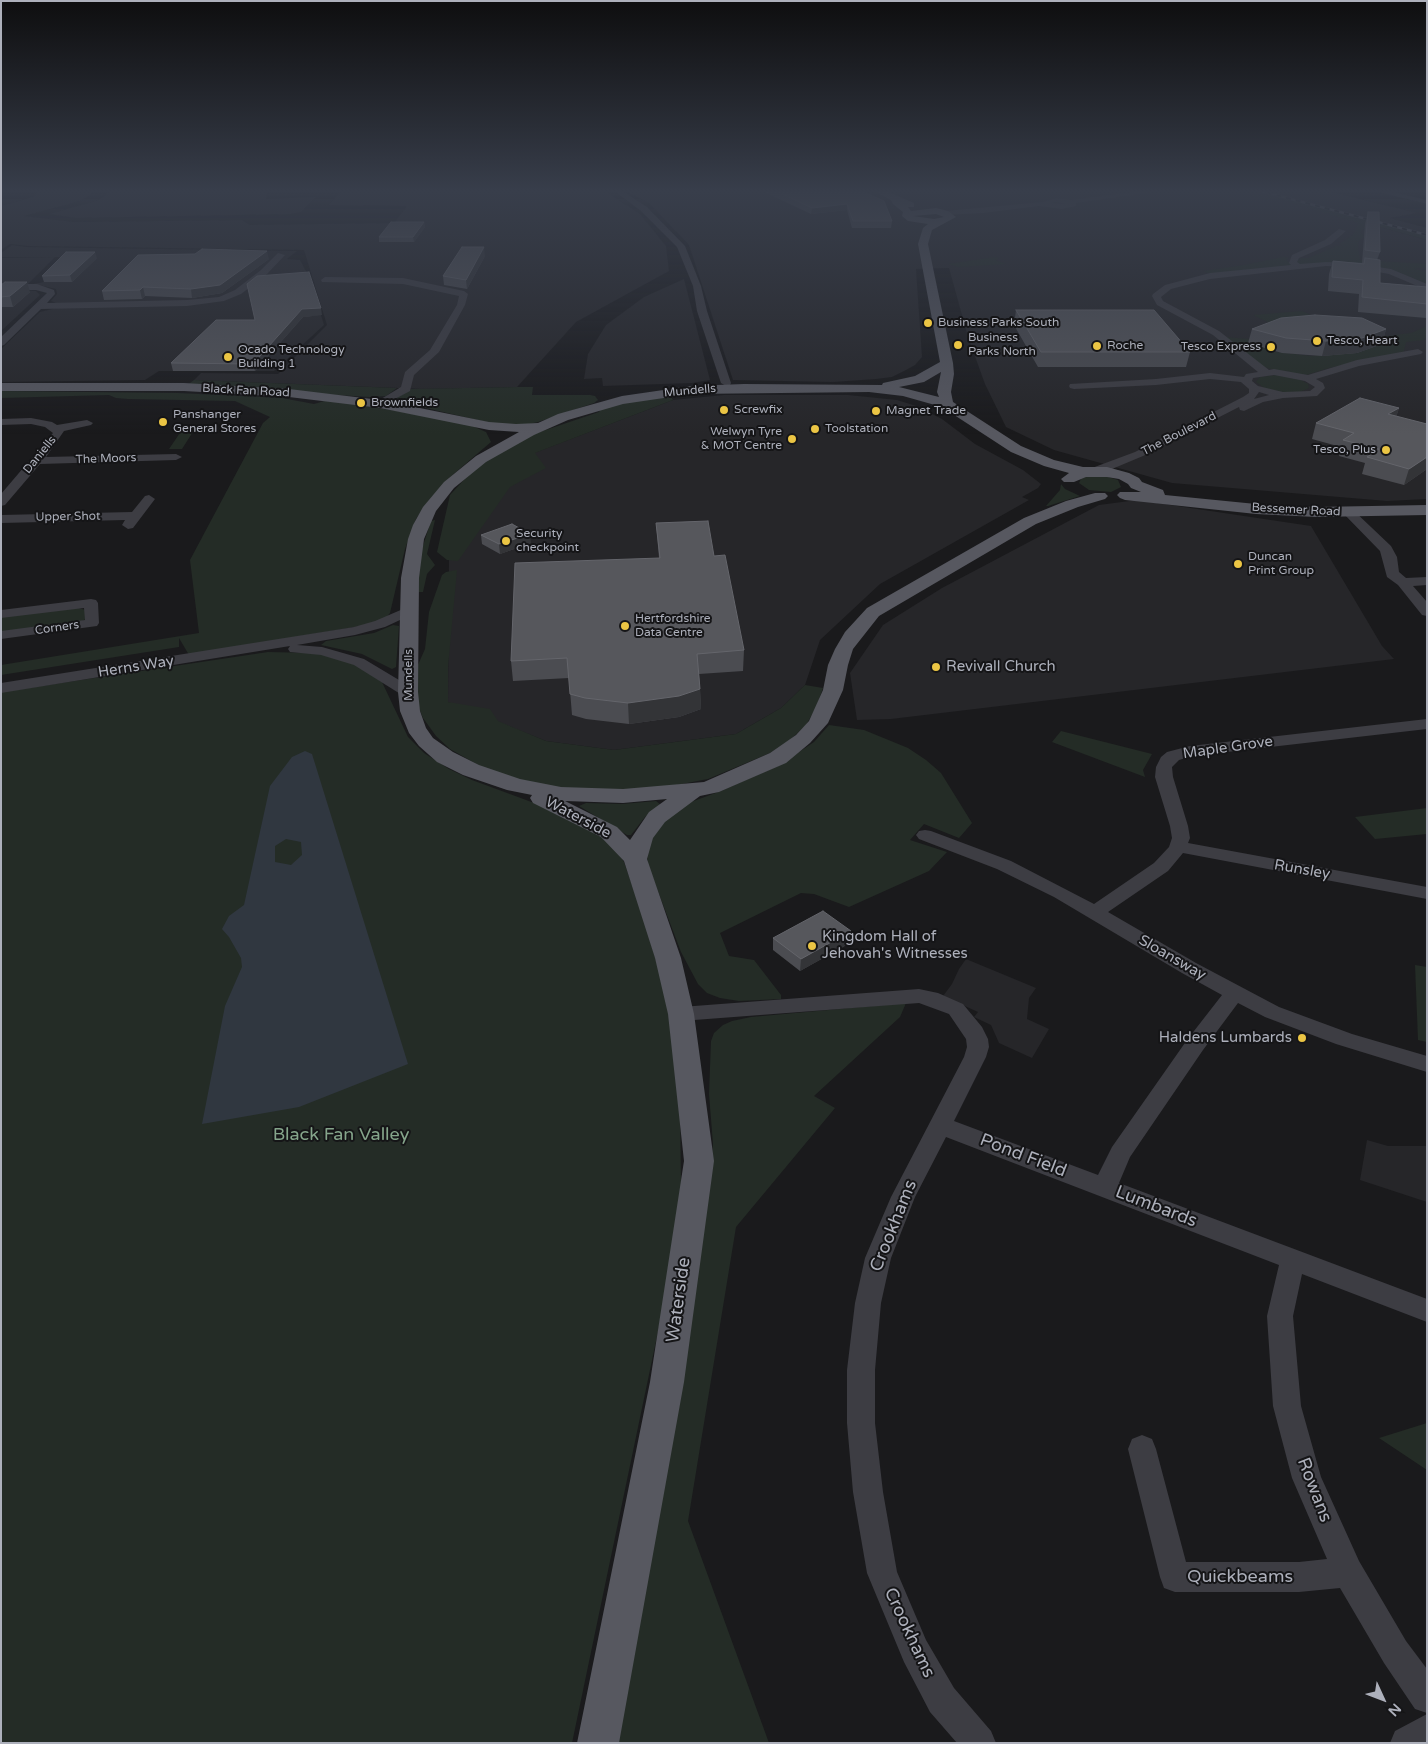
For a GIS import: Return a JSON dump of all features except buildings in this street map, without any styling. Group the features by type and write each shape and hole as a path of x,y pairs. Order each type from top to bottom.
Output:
{"main road":[{"path":"928,271 947,364 948,374 944,392 946,404"},
{"path":"869,388 912,382 947,364"},
{"name":"Mundells","path":"1100,496 1072,504 1030,521 873,612 852,636 844,649 838,665 833,690 818,723 803,739 778,758 693,792 592,796 561,794 515,785 470,770 445,757 426,742 416,729 410,711 408,692 412,556 421,525 429,510 449,485 481,458 544,425 595,406 622,400 720,386 744,388 869,388 913,394 946,404 997,438 1033,458 1090,472 1116,473 1130,486"},
{"name":"Black Fan Road","path":"1,387 184,387 289,393 380,404 489,426 516,428 544,425"},
{"path":"489,426 496,437 497,448"},
{"path":"1033,458 1085,465 1112,465"},
{"path":"1090,472 1070,478 1070,485 1086,494 1100,496 1130,486"},
{"name":"Bessemer Road","path":"1130,486 1166,498 1256,509 1348,512 1427,510"},
{"name":"Waterside","path":"515,785 594,823 617,840 635,859 668,958 681,1014 699,1161 667,1382 598,1743"},
{"path":"635,859 642,838 656,816 693,792"}],"street":[{"path":"39,306 187,302 221,298 238,292 265,271"},
{"path":"691,271 697,286 720,386"},
{"path":"1256,271 1210,276 1168,288 1156,296 1160,303 1216,333 1265,372"},
{"path":"1385,271 1403,276 1427,287"},
{"path":"325,280 403,281 464,294 461,305 434,352 409,374 406,389 380,404"},
{"path":"1,287 37,287 51,292 1,343"},
{"path":"1423,353 1412,347 1418,342 1424,342"},
{"path":"1308,378 1357,363 1423,353"},
{"path":"1074,386 1156,382 1194,376 1227,376 1283,395 1304,395 1318,391 1320,388 1308,378 1292,374 1265,372 1250,376 1251,384"},
{"name":"The Boulevard","path":"1090,472 1138,454 1247,399 1254,394 1251,384"},
{"name":"The Boulevard","path":"1130,486 1137,467 1149,457 1260,400 1283,395"},
{"name":"Daniells","path":"1,422 32,421 48,424 59,432 37,461 1,502"},
{"path":"56,429 87,423"},
{"name":"The Moors","path":"37,461 176,458"},
{"name":"Upper Shot","path":"1,519 132,521 149,499"},
{"path":"1348,512 1386,549 1390,557 1392,574 1403,582 1427,612"},
{"path":"1403,582 1427,581"},
{"name":"Corners","path":"1,614 91,603 92,623 1,635"},
{"name":"Herns Way","path":"1,688 270,646 368,628 410,610"},
{"name":"Herns Way","path":"270,646 322,651 340,655 359,662 408,692"},
{"name":"Maple Grove","path":"1178,847 1181,838 1179,826 1164,777 1164,767 1167,761 1180,752 1427,724"},
{"name":"Sloansway","path":"925,836 1004,865 1095,912 1143,942 1272,1012 1353,1042 1427,1064"},
{"path":"1095,912 1162,867 1170,860 1178,847"},
{"name":"Runsley","path":"1178,847 1427,893"},
{"name":"Lumbards","path":"1235,993 1190,1053 1120,1153 1105,1188 1427,1310"},
{"name":"Crookhams","path":"681,1014 919,996 956,1009 964,1017 977,1039 976,1057 903,1197 878,1258 868,1303 861,1370 861,1423 868,1492 882,1573 914,1651 937,1692 979,1743"},
{"name":"Pond Field","path":"940,1125 1105,1188"},
{"name":"Rowans","path":"1293,1259 1280,1316 1282,1358 1287,1406 1307,1478 1348,1572 1395,1652 1427,1698"},
{"name":"Quickbeams","path":"1142,1448 1175,1577 1299,1577 1348,1572"},
{"path":"1407,1743 1427,1731"}],"shaded area":[{"path":"1,271 41,271 28,284 1,284"},
{"path":"53,271 306,271 324,325 274,371 159,371 145,380 1,382 1,349 40,312 56,308 59,304 51,301 57,294 56,289 34,284 44,282"},
{"path":"311,271 668,271 576,322 517,387 422,389 194,380 201,373 278,374 327,325"},
{"path":"698,271 916,271 922,357 915,365 892,377 876,379 833,382 733,380"},
{"path":"950,271 1427,271 1427,499 1387,501 1172,483 1054,450 1006,427 985,384 968,337"},
{"path":"684,279 710,380 692,383 603,386 602,378 584,379 588,354 606,325 644,297"},
{"path":"1,290 36,291 40,295 1,331"},
{"path":"724,395 848,395 897,400 916,406 942,419 975,444 1023,470 1041,484 1038,488 1022,497 1029,500 880,584 820,640 805,685 781,708 736,734 614,750 546,741 448,702 449,553 534,453 673,400"},
{"path":"1137,500 1311,526 1382,646 1394,659 891,719 857,720 850,673 883,625 942,588 1099,505"},
{"path":"305,751 312,754 408,1064 299,1107 202,1124 225,1006 242,967 241,958 222,929 229,916 244,905 270,786 292,757","holes":["286,839 301,842 302,855 291,865 275,862 275,846"]},
{"path":"966,959 1036,988 1029,998 1027,1019 1049,1029 1032,1058 999,1043 991,1025 974,1017 978,1012 943,996"},
{"path":"1367,1140 1388,1146 1427,1146 1427,1202 1360,1180"}],"green space":[{"path":"1204,271 1245,271 1213,275"},
{"path":"1392,271 1426,271 1427,284"},
{"path":"1302,311 1324,321 1387,336 1411,333 1427,326 1427,336 1424,340 1406,342 1404,351 1400,354 1329,368 1306,375 1274,370 1262,366 1225,337 1261,340 1262,346 1276,352 1311,356 1358,353 1373,346 1263,332 1255,328 1274,325 1253,315"},
{"path":"1277,375 1301,380 1308,384 1309,388 1300,392 1283,392 1266,389 1256,382 1260,377"},
{"path":"194,380 397,388 386,396 370,397 186,386"},
{"path":"533,387 532,395 590,395 595,396 598,400 538,422 525,425 499,425 397,400 398,397 411,389"},
{"path":"1,391 178,393 282,398 314,404 328,400 470,425 486,432 491,442 449,478 429,500 416,519 405,549 390,613 385,619 373,624 189,655 179,638 179,647 1,675 1,665 199,633 190,560 263,423 270,417 235,401 128,399 109,395 1,398"},
{"path":"665,396 671,397 673,400 535,453 546,468 510,487 458,561 447,560 437,552 450,495 473,470 494,455 534,434 599,412 601,408"},
{"path":"184,427 196,427 182,449 169,449"},
{"path":"1085,477 1108,477 1118,480 1121,487 1111,492 1089,490 1079,483"},
{"path":"1061,484 1065,489 1080,496 1046,506 1060,490"},
{"path":"435,520 427,554 435,565 427,574 423,592 418,592 420,555 431,521"},
{"path":"457,570 448,667 448,702 490,709 498,721 546,741 614,750 736,734 781,708 805,685 823,688 816,708 806,725 790,740 770,753 708,779 661,788 626,791 550,787 515,780 480,766 450,749 436,736 423,718 417,703 417,667 425,649 429,612 442,575 446,572"},
{"path":"78,608 86,610 86,619 78,623 1,634 1,617"},
{"path":"393,625 399,626 396,667 392,669 362,654 321,645 326,641 374,633"},
{"name":"Black Fan Valley","path":"268,652 311,653 336,657 357,665 382,682 408,737 424,753 449,769 472,780 572,817 615,846 624,862 641,910 663,984 672,1034 680,1106 681,1186 665,1298 572,1743 1,1743 1,692"},
{"path":"829,725 864,730 908,748 926,760 941,773 972,823 959,838 924,824 910,840 947,852 929,871 849,907 814,894 801,893 720,933 729,956 754,960 781,995 781,999 739,1001 720,998 707,993 698,984 681,952 648,865 646,847 661,820 691,802 778,766 814,742"},
{"path":"1061,731 1152,754 1143,770 1145,777 1052,742"},
{"path":"656,801 661,805 645,817 631,835 627,835 579,806 586,803 622,804"},
{"path":"1427,808 1427,834 1375,839 1355,817"},
{"path":"1415,965 1427,967 1427,1042 1418,1040"},
{"path":"906,1003 900,1017 814,1096 835,1108 736,1227 688,1521 769,1743 610,1743 707,1199 713,1144 709,1094 711,1041 714,1033 723,1025 732,1021 751,1017"},
{"path":"1427,1423 1427,1470 1379,1438"}],"place":[{"name":"Business Parks South","path":"928,323"},
{"name":"Tesco, Heart","path":"1317,341"},
{"name":"Business Parks North","path":"958,345"},
{"name":"Roche","path":"1097,346"},
{"name":"Tesco Express","path":"1271,347"},
{"name":"Ocado Technology Building 1","path":"228,357"},
{"name":"Brownfields","path":"361,403"},
{"name":"Screwfix","path":"724,410"},
{"name":"Magnet Trade","path":"876,411"},
{"name":"Panshanger General Stores","path":"163,422"},
{"name":"Toolstation","path":"815,429"},
{"name":"Welwyn Tyre & MOT Centre","path":"792,439"},
{"name":"Tesco, Plus","path":"1386,450"},
{"name":"Security checkpoint","path":"506,541"},
{"name":"Duncan Print Group","path":"1238,564"},
{"name":"Hertfordshire Data Centre","path":"625,626"},
{"name":"Revivall Church","path":"936,667"},
{"name":"Kingdom Hall of Jehovah's Witnesses","path":"812,946"},
{"name":"Haldens Lumbards","path":"1302,1038"}]}
